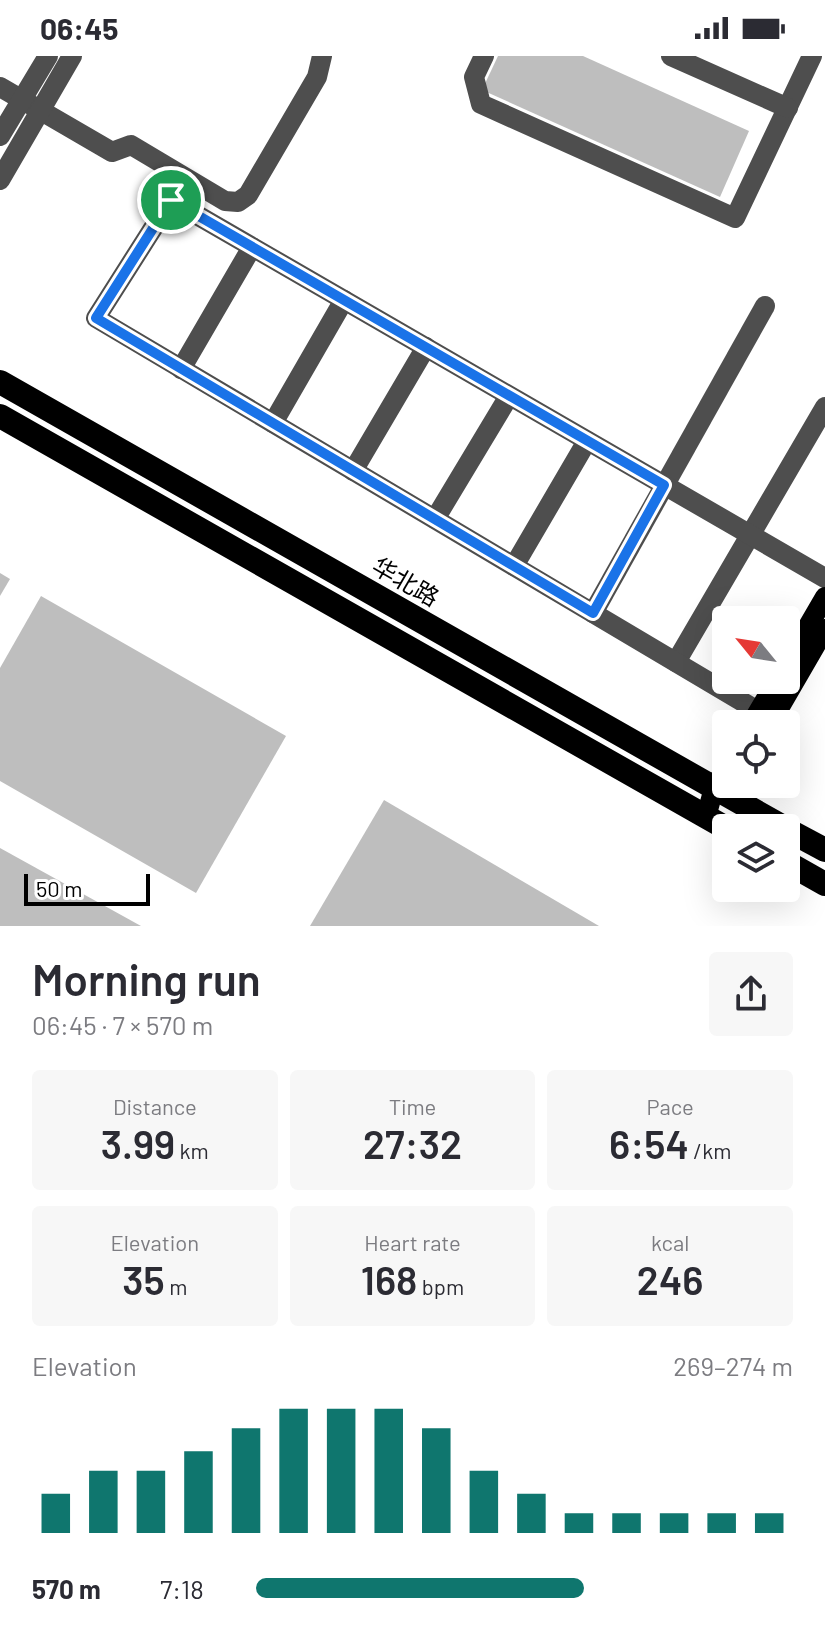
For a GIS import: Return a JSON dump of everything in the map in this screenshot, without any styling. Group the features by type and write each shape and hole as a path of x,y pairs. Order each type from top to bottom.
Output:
{"highway":[{"name":"华北路","path":"0,382 712,776"},
{"path":"0,416 712,820"},
{"name":"华北路","path":"745,798 767,814"},
{"name":"华北路","path":"800,836 825,850"},
{"path":"800,870 825,884"}],"main road":[{"path":"800,640 825,597"},
{"path":"767,710 825,629"}],"street":[{"path":"0,136 48,56"},
{"path":"0,180 72,56"},
{"path":"0,87 112,152 131,145 225,201 238,202 248,195 317,77 322,56"},
{"path":"484,56 474,77 481,104 735,218 812,56"},
{"path":"671,56 788,108"},
{"path":"746,710 676,662 96,318 171,200 825,578"},
{"path":"181,369 252,247"},
{"path":"273,423 344,300"},
{"path":"593,613 765,306"},
{"path":"353,471 426,347"},
{"path":"435,519 509,396"},
{"path":"676,662 825,407"},
{"path":"514,566 587,441"}],"building":[{"path":"498,56 583,56 749,131 720,197 482,90"},
{"path":"0,573 10,579 0,596"},
{"path":"41,596 286,736 196,893 0,781 0,668"},
{"path":"384,800 599,926 310,926"},
{"path":"0,848 141,926 0,926"}],"route":[{"path":"171,200 664,485 593,613 96,318 171,200"}]}
